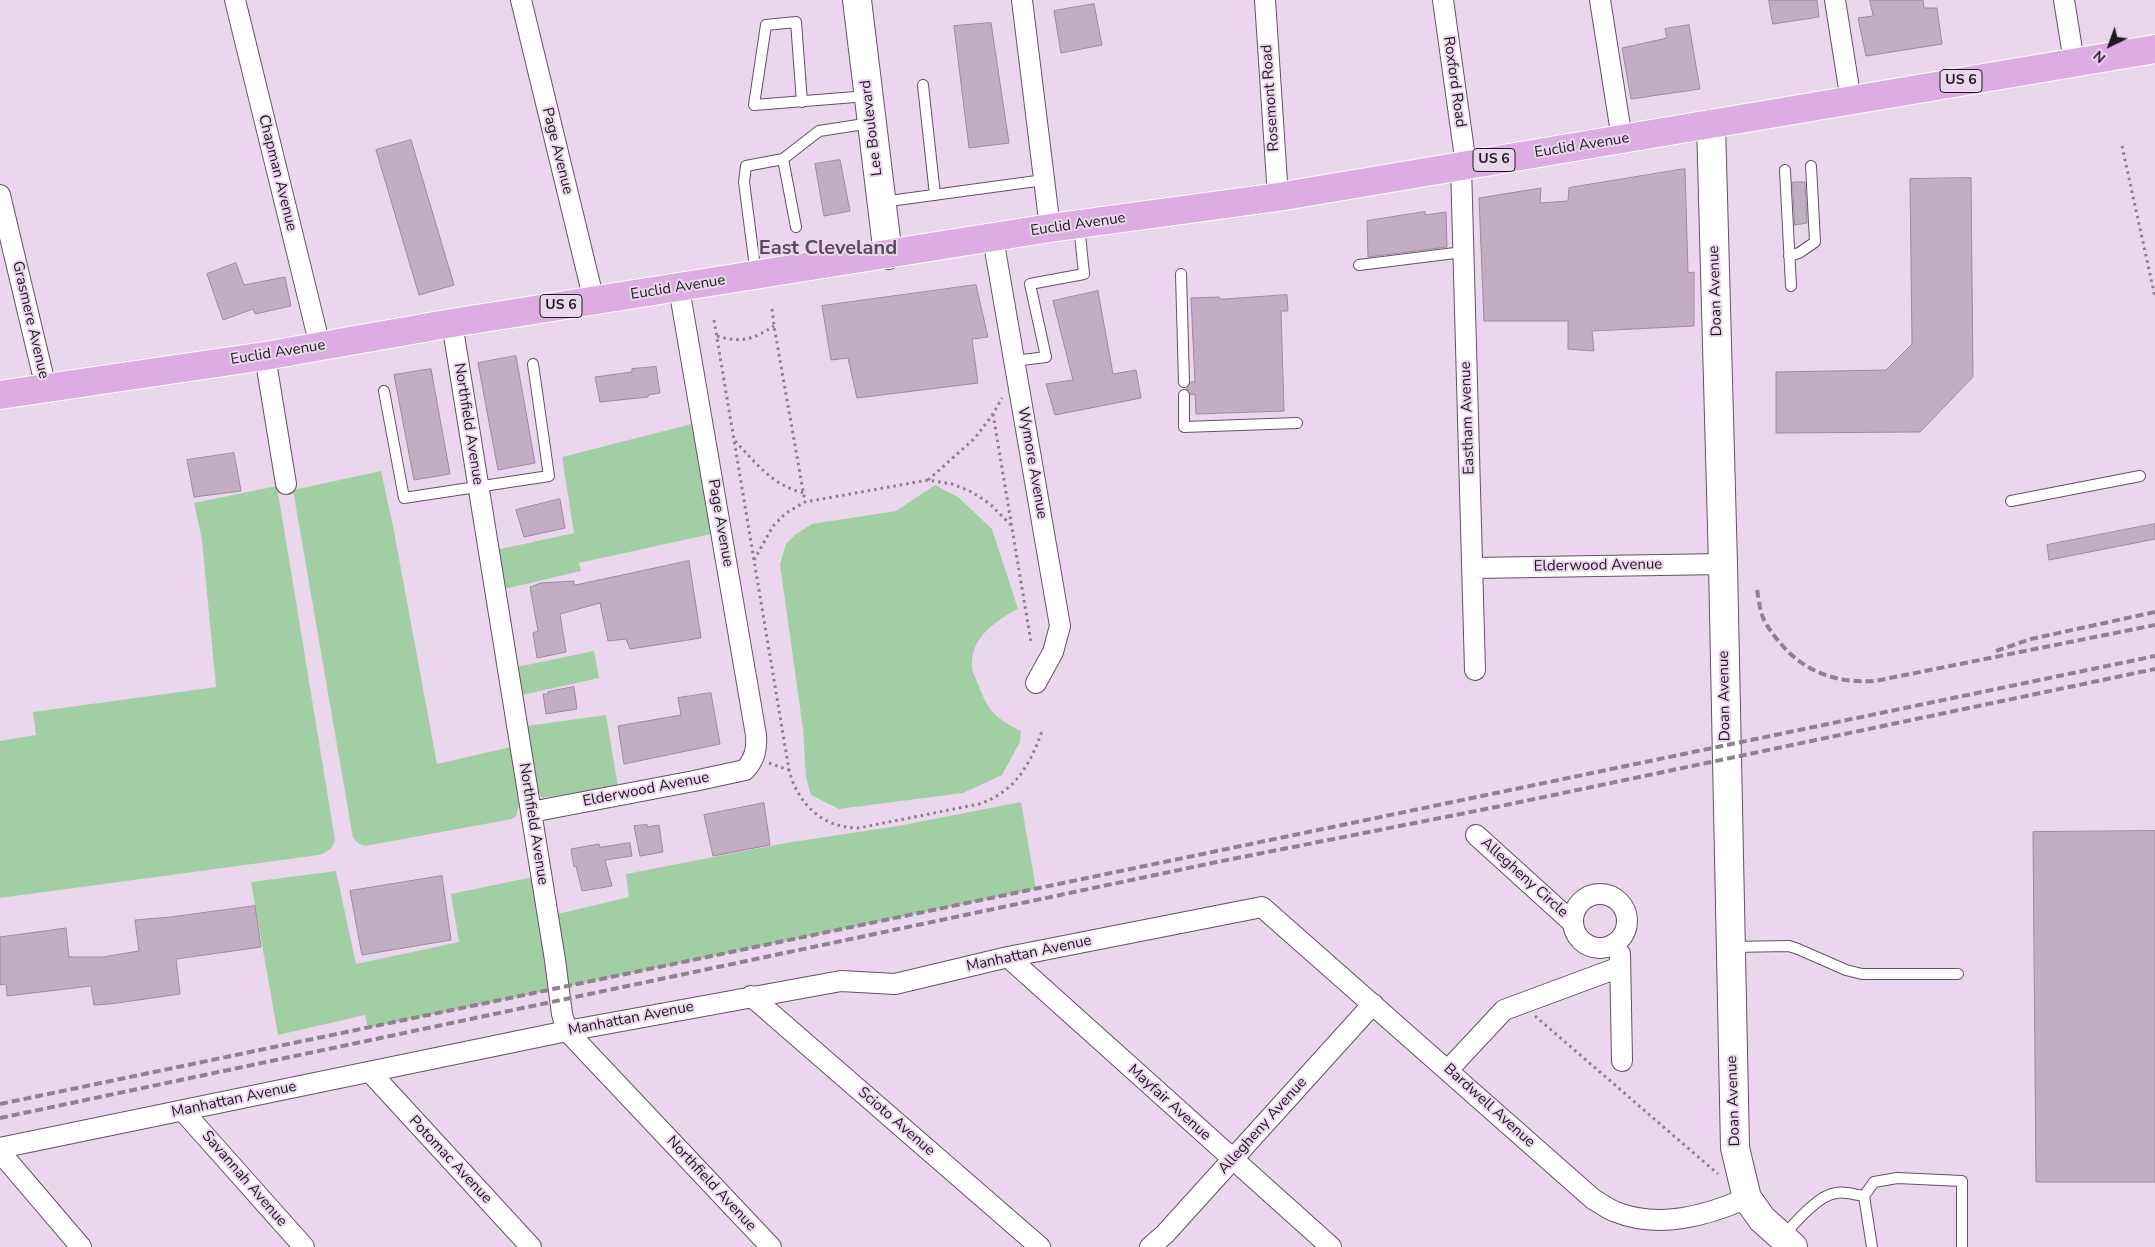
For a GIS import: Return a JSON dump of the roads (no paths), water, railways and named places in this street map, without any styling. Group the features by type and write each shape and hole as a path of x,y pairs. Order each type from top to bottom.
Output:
{"main road":[{"name":"Euclid Avenue","path":"0,395 265,356 452,323 1050,228 1278,197 2155,48"}],"street":[{"name":"Chapman Avenue","path":"235,0 320,346"},
{"name":"Page Avenue","path":"521,0 594,301"},
{"name":"Lee Boulevard","path":"857,0 888,255"},
{"path":"1022,0 1050,228"},
{"name":"Rosemont Road","path":"1265,0 1278,197"},
{"name":"Roxford Road","path":"1443,0 1463,165"},
{"path":"1600,0 1622,139"},
{"path":"1835,0 1851,101"},
{"path":"2064,0 2074,62"},
{"name":"Doan Avenue","path":"1711,124 1723,564 1735,1148 1746,1198 1762,1219 1788,1242"},
{"name":"Eastham Avenue","path":"1463,165 1463,252 1475,670"},
{"name":"Grasmere Avenue","path":"0,195 46,388"},
{"name":"Wymore Avenue","path":"993,238 1060,626 1054,652 1036,684"},
{"name":"Page Avenue","path":"678,288 757,746 761,760"},
{"name":"Northfield Avenue","path":"452,323 562,1014 567,1031 771,1247"},
{"path":"265,356 286,484"},
{"name":"Elderwood Avenue","path":"1473,568 1723,564"},
{"name":"Elderwood Avenue","path":"531,812 745,770 761,760"},
{"name":"Allegheny Circle","path":"1476,835 1572,922 1578,938 1593,947 1612,945 1619,940 1624,932 1626,914 1615,898 1607,895 1590,895 1577,906 1572,922"},
{"name":"Manhattan Avenue","path":"0,1150 567,1031 751,996 811,988 841,981 895,984 1008,957 1262,907"},
{"name":"Bardwell Avenue","path":"1262,907 1593,1199 1615,1212 1645,1220 1673,1220 1725,1208 1746,1198"},
{"name":"Allegheny Circle","path":"1619,940 1622,1061"},
{"name":"Mayfair Avenue","path":"1008,957 1232,1161 1331,1247"},
{"path":"1448,1070 1504,1010 1620,967"},
{"name":"Scioto Avenue","path":"751,996 1040,1247"},
{"name":"Allegheny Avenue","path":"1150,1247 1165,1234 1232,1161 1373,1004"},
{"name":"Potomac Avenue","path":"370,1072 531,1247"},
{"name":"Savannah Avenue","path":"183,1111 304,1247"},
{"path":"0,1150 81,1247"}],"lane":[{"path":"802,102 796,22 766,25 754,105 802,102 869,96"},
{"path":"923,85 936,194"},
{"path":"756,276 744,182 746,166 783,159 819,131 872,123"},
{"path":"783,159 796,227"},
{"path":"1789,256 1799,253 1815,242 1811,166"},
{"path":"1785,170 1790,286"},
{"path":"881,202 1044,180"},
{"path":"1014,361 1046,357 1030,284 1084,274 1079,224"},
{"path":"1359,265 1463,252"},
{"path":"1181,274 1184,382"},
{"path":"384,391 404,498 549,476 534,364"},
{"path":"1184,395 1184,427 1298,423"},
{"path":"2011,501 2140,476"},
{"path":"1730,947 1789,946 1798,948 1846,970 1862,974 1958,974"},
{"path":"1872,1247 1864,1196 1874,1182 1896,1178 1962,1181 1962,1247"},
{"path":"1788,1242 1819,1201 1828,1195 1838,1192 1864,1196"}],"railway":[{"path":"1757,590 1764,620 1775,637 1792,655 1813,670 1824,675 1849,680 1875,681 2155,625"},
{"path":"1996,651 2031,639 2155,612"},
{"path":"0,1104 2155,656"},
{"path":"0,1118 1217,862 1501,806 2155,669"}],"district":[{"name":"East Cleveland","path":"828,249"}]}
